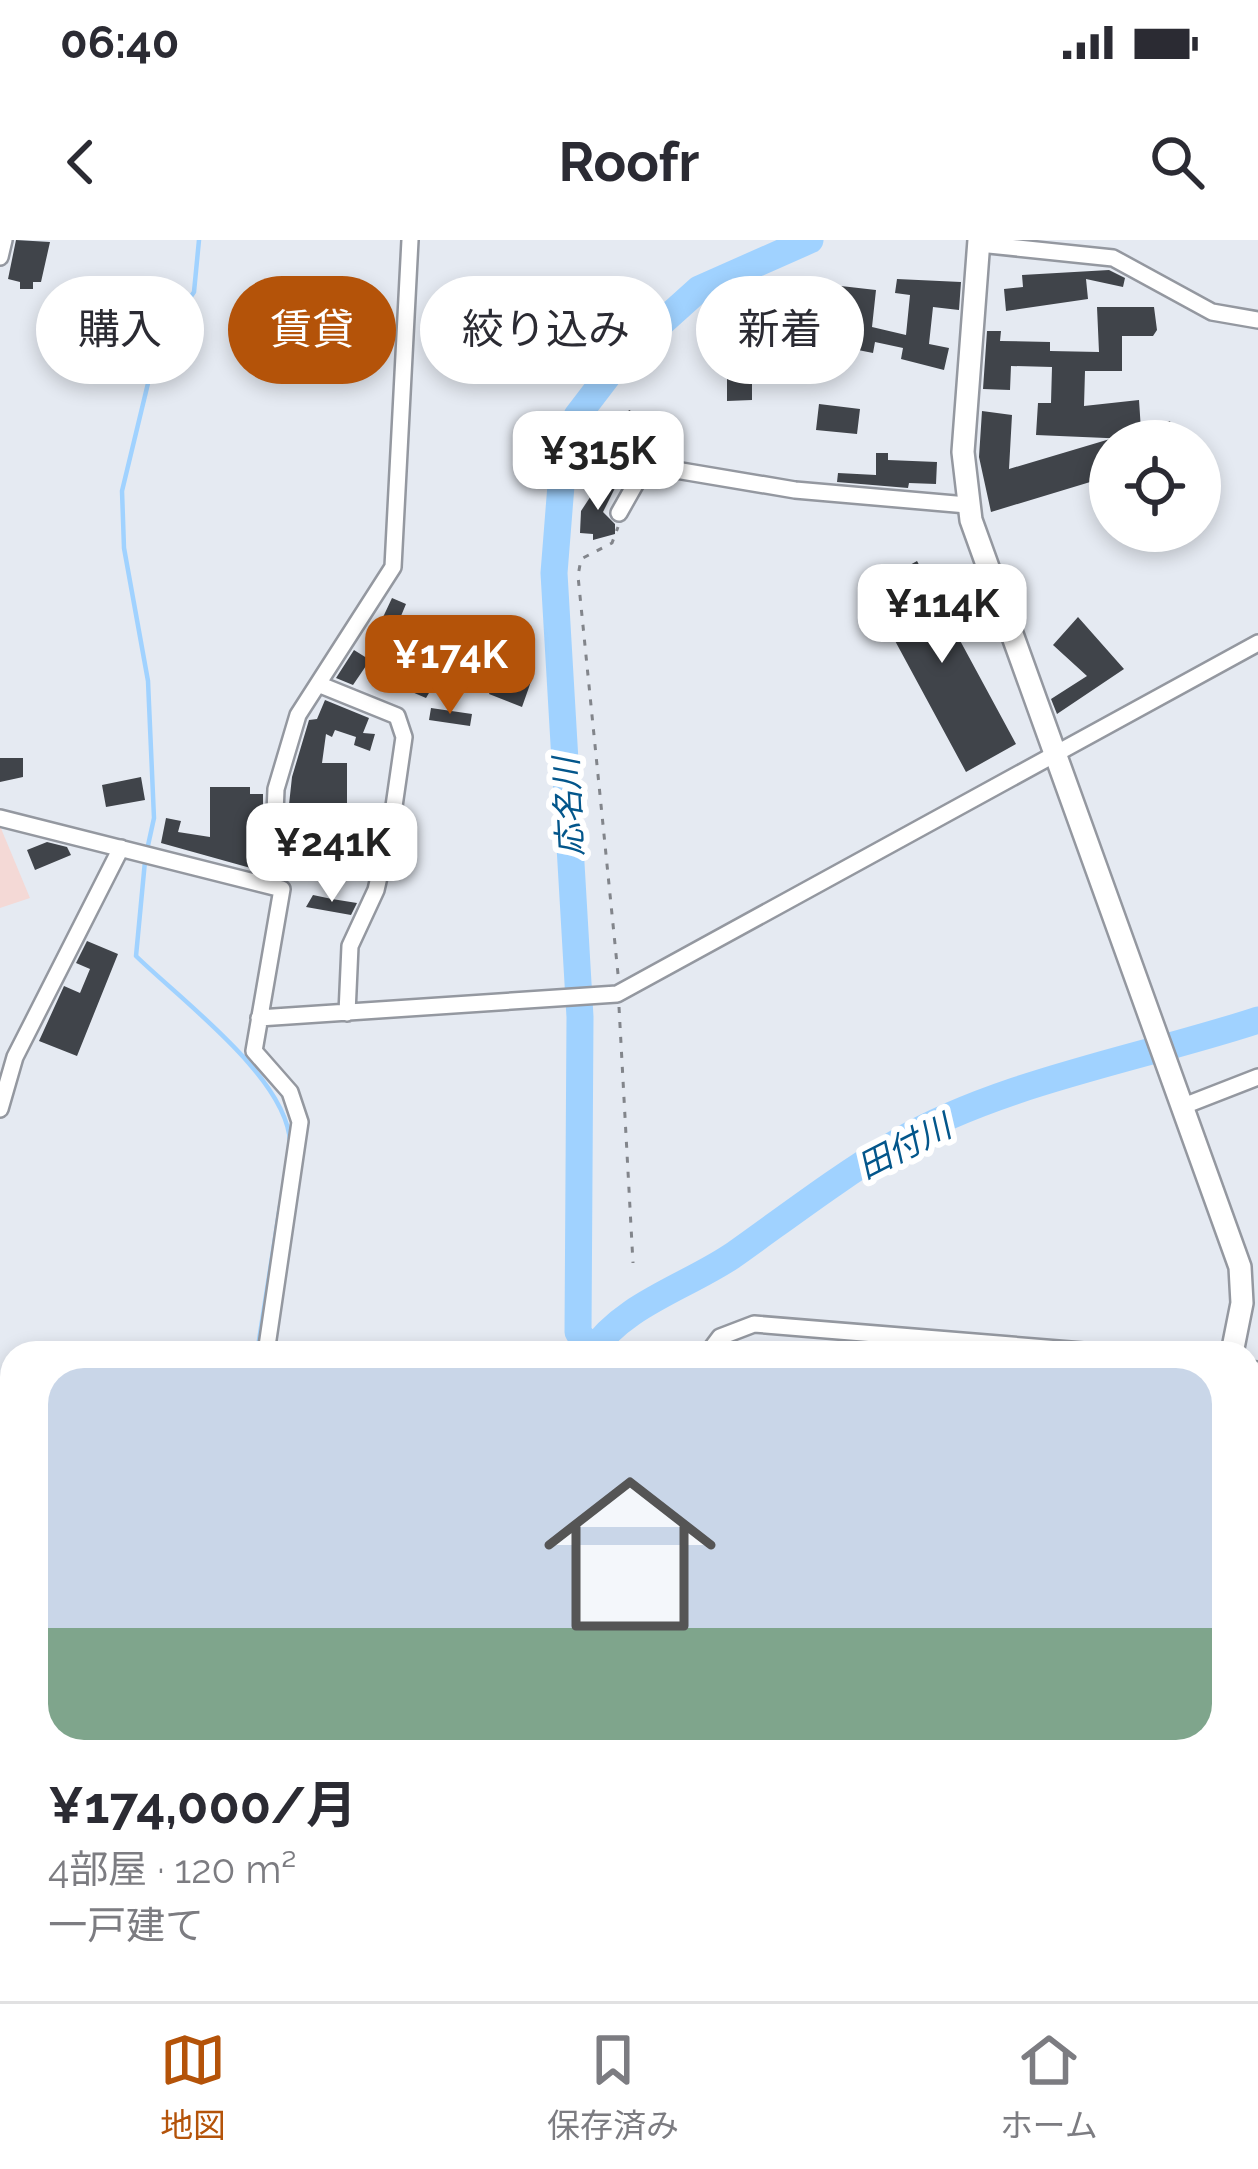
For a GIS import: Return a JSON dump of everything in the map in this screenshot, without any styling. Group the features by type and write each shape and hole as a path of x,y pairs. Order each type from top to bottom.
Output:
{"street":[{"path":"0,257 4,240"},
{"path":"272,886 276,789 298,715 382,592 393,566 410,240"},
{"path":"1234,1341 1241,1303 1240,1267 1140,999 968,505 963,452 979,242 1113,258 1212,312 1258,320"},
{"path":"619,514 645,467 652,466 795,490 968,505"},
{"path":"259,1018 620,993 1258,643"},
{"path":"318,684 398,716 404,737 384,859 350,946 347,1013"},
{"path":"0,818 282,889 254,1051 290,1092 300,1135 268,1341"},
{"path":"0,1109 23,1039 121,848"},
{"path":"1177,1096 1258,1077"},
{"path":"717,1341 754,1324 962,1341"}],"path":[{"path":"619,514 611,543 581,559 578,576 611,944 620,993 633,1263"}],"shaded area":[{"path":"0,826 30,898 0,908"}],"building":[{"path":"16,240 50,242 42,276 36,276 33,289 20,289 20,282 8,279"},
{"path":"1109,270 1125,278 1123,287 1086,279 1088,299 1006,311 1004,289 1023,287 1022,275"},
{"path":"897,279 961,282 959,310 933,307 929,344 949,348 944,370 901,359 903,348 875,342 873,353 864,351 864,289 876,290 872,327 906,335 910,295 895,293"},
{"path":"1097,307 1154,307 1157,330 1153,336 1122,336 1122,371 1085,371 1084,406 1139,400 1140,420 1089,420 1089,437 1036,435 1038,403 1051,403 1052,367 1011,366 1010,390 983,389 987,331 1001,331 1000,341 1050,342 1050,351 1099,352"},
{"path":"727,384 752,384 752,400 727,401"},
{"path":"819,404 860,409 857,434 816,430"},
{"path":"629,410 655,424 645,443 619,429"},
{"path":"982,411 1012,415 1009,469 1089,445 1089,482 991,512 979,457"},
{"path":"876,453 888,453 888,460 937,462 936,484 909,483 908,488 837,482 838,473 876,475"},
{"path":"602,479 616,486 603,512 615,524 615,534 593,540 593,534 580,533 581,511"},
{"path":"917,561 1016,744 966,772 867,589"},
{"path":"392,598 406,604 396,628 433,644 443,621 457,628 454,637 508,656 534,673 522,707 489,694 495,680 448,661 426,698 412,692 422,667 369,647"},
{"path":"1078,617 1124,669 1057,714 1051,699 1087,676 1053,645"},
{"path":"354,650 370,660 353,685 336,678"},
{"path":"325,700 369,718 363,733 375,734 370,751 354,745 356,737 335,730 332,737 326,734 322,763 347,763 347,831 325,830 326,863 290,864 287,823 292,777 309,720 317,719"},
{"path":"431,708 472,714 470,726 429,720"},
{"path":"0,758 23,758 23,777 0,782"},
{"path":"141,777 145,800 106,807 102,785"},
{"path":"210,787 250,787 250,794 263,794 263,818 252,819 249,849 261,852 261,871 161,843 166,818 181,821 178,832 210,837"},
{"path":"47,842 67,847 71,855 35,870 27,850"},
{"path":"313,895 357,903 351,915 306,907"},
{"path":"87,941 118,954 77,1056 39,1041 64,986 80,993 90,969 76,963"}],"waterway":[{"path":"147,850 154,818 148,681 124,548 122,491 157,346 194,292 199,240"},
{"name":"応名川","path":"584,1341 578,1332 580,1017 554,573 563,460 577,416 619,361 699,289 810,240"},
{"path":"145,861 136,956 252,1067 284,1117 290,1142"},
{"name":"田付川","path":"600,1341 637,1309 732,1256 854,1170 937,1122 1026,1087 1258,1020"},
{"path":"259,1341 280,1206"}]}
